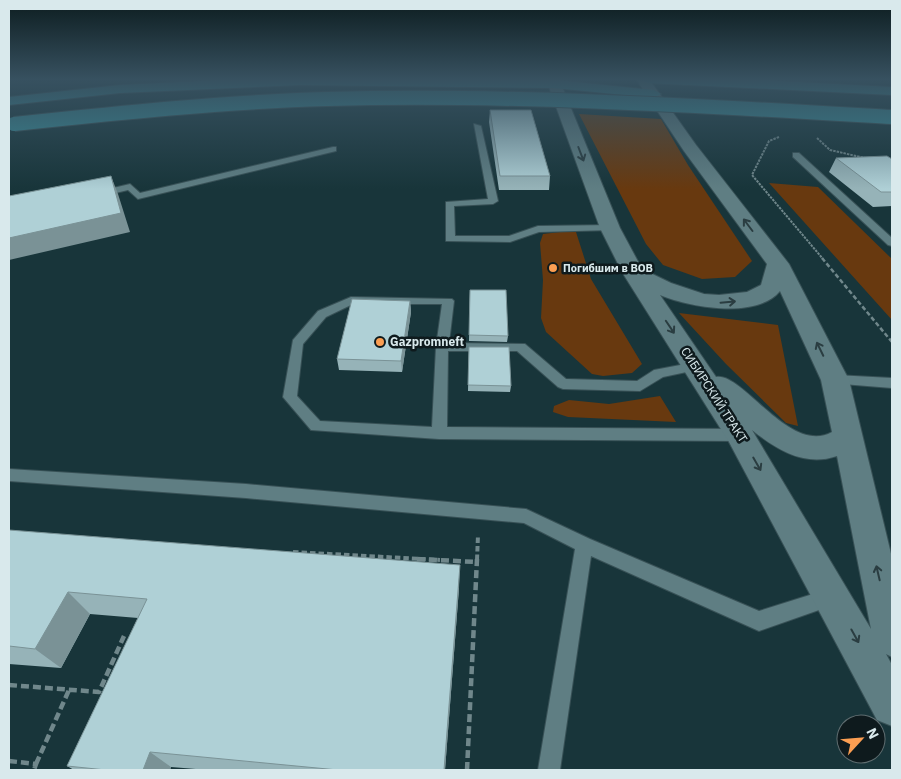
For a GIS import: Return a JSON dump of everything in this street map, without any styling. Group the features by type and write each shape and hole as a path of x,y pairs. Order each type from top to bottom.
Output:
{"main road":[{"path":"10,120 33,115"},
{"path":"10,120 68,115"},
{"name":"СИБИРСКИЙ ТРАКТ","path":"567,115 610,228 633,272 740,435 833,597 892,705"},
{"path":"668,115 690,148 778,264 835,380 892,638"},
{"path":"857,115 892,117"},
{"path":"633,272 669,291 689,298 717,303 761,296 773,284 778,264"},
{"path":"696,366 763,424 798,446 825,449 847,437"}],"lane":[{"path":"477,126 493,201 449,204 450,239 510,239 538,229 610,228"},
{"path":"92,195 130,187 138,196 333,149"},
{"path":"796,155 892,244"},
{"path":"439,433 442,347 448,301 351,300 322,314 296,343 290,397 316,426 439,433 740,435"},
{"path":"442,347 520,347 563,384 640,386 659,372 696,366"},
{"path":"835,380 892,384"},
{"path":"9,475 246,491 526,516 584,544 759,621 833,597"},
{"path":"549,770 584,544"}],"path":[{"path":"811,133 830,150 867,158"},
{"path":"467,770 479,512"},
{"path":"288,552 477,562"},
{"path":"9,685 99,692 124,636"},
{"path":"34,770 69,690"},
{"path":"9,761 36,764"}],"shaded area":[{"path":"580,115 661,119 688,165 752,261 735,277 702,279 663,265 646,244"},
{"path":"769,183 818,187 892,259 892,320"},
{"path":"576,232 591,279 642,364 632,373 603,376 592,374 546,332 541,318 543,280 540,243 543,234"},
{"path":"679,313 778,325 798,426 786,423 726,364"},
{"path":"660,396 676,422 568,417 553,412 554,406 569,400 609,404"}],"building":[{"path":"491,115 533,115 550,176 500,176"},
{"path":"887,156 892,159 892,192 881,192 836,158"},
{"path":"111,176 121,213 9,238 9,196"},
{"path":"470,290 506,290 508,336 469,335"},
{"path":"352,299 410,301 401,361 337,359"},
{"path":"469,347 509,347 511,386 468,385"},
{"path":"9,530 460,565 444,770 338,770 150,752 143,770 106,770 67,766 147,599 68,592 35,649 9,646"}],"place":[{"name":"Погибшим в ВОВ","path":"553,268"},
{"name":"Gazpromneft","path":"380,342"}]}
